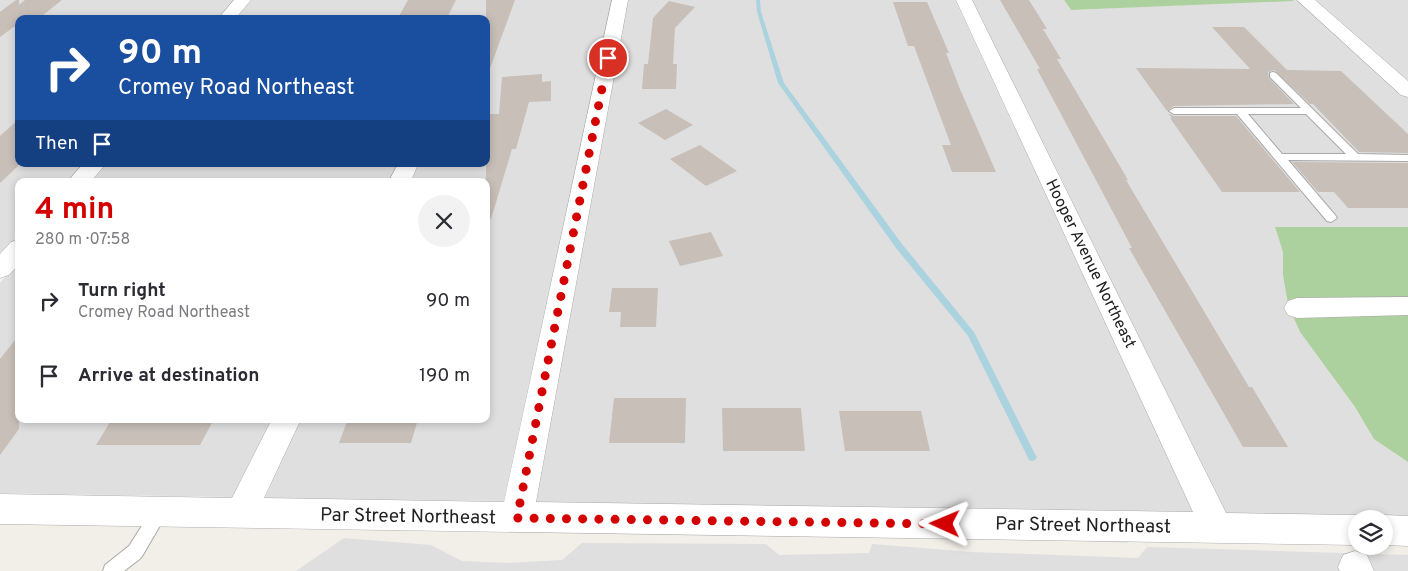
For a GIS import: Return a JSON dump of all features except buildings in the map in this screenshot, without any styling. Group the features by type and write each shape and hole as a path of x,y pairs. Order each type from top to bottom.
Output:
{"street":[{"path":"230,15 243,0"},
{"path":"517,518 620,0"},
{"name":"Hooper Avenue Northeast","path":"964,0 1217,528"},
{"path":"1305,0 1408,91"},
{"path":"82,178 92,167"},
{"path":"0,269 15,252"},
{"path":"1297,308 1408,306"},
{"path":"241,514 284,423"},
{"name":"Par Street Northeast","path":"0,509 1348,530"},
{"path":"1393,530 1408,531"}],"lane":[{"path":"1273,74 1355,158"},
{"path":"1174,111 1310,112"},
{"path":"1240,111 1331,218"},
{"path":"1279,157 1408,158"},
{"path":"112,571 135,552 160,512"}],"shaded area":[{"path":"0,0 235,0 221,15 15,15 15,167 81,167 71,178 15,178 15,239 0,255"},
{"path":"251,0 612,0 505,501 265,498 299,423 490,423 490,178 412,178 418,167 490,167 490,15 238,15"},
{"path":"628,0 955,0 1196,518 1134,535 1127,543 535,511"},
{"path":"972,0 1064,0 1071,10 1293,0 1408,0 1408,227 1275,227 1283,252 1283,275 1300,332 1355,407 1374,438 1408,462 1408,539 1393,538 1393,510 1348,510 1348,538 1237,535"},
{"path":"103,167 396,167 391,178 93,178"},
{"path":"15,266 15,423 270,423 233,497 0,493 0,283"},
{"path":"344,538 431,545 462,561 508,563 562,560 582,543 766,544 779,555 869,553 872,544 972,552 1138,558 1147,547 1348,553 1348,555 1408,555 1408,571 296,571"}],"green space":[{"path":"1064,0 1293,0 1293,1 1071,10"},
{"path":"1275,227 1408,227 1408,462 1374,439 1355,407 1300,332 1288,304 1283,275 1283,252"}],"waterway":[{"path":"758,0 759,12 781,83 899,246 971,334 1032,457"}],"route":[{"path":"608,58 517,518 945,524"}]}
